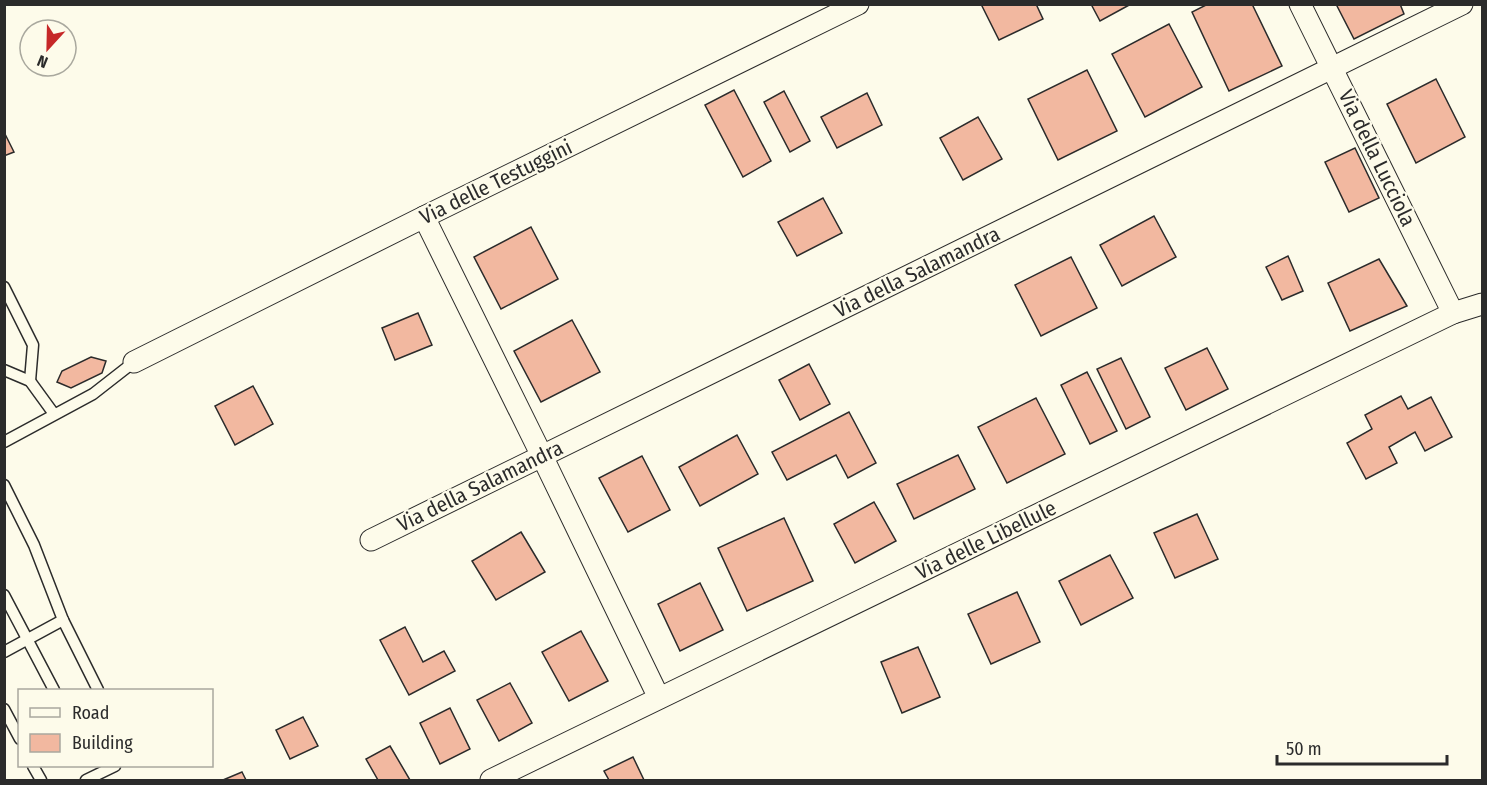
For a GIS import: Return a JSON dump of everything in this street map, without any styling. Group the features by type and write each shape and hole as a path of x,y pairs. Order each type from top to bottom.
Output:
{"street":[{"name":"Via delle Testuggini","path":"134,363 424,217 858,4"},
{"name":"Via della Lucciola","path":"1300,4 1453,313"},
{"name":"Via della Salamandra","path":"371,540 1462,4"},
{"path":"424,217 659,698"},
{"name":"Via delle Libellule","path":"491,780 1453,313 1482,304"}],"lane":[{"path":"4,287 33,345 30,381"},
{"path":"4,442 93,394 134,363"},
{"path":"4,370 30,381 54,414"},
{"path":"4,485 34,545 63,620 98,689"},
{"path":"4,595 53,689"},
{"path":"4,652 63,620"},
{"path":"4,709 18,735"},
{"path":"86,780 95,770"}],"building":[{"path":"981,4 1036,4 1043,19 999,40"},
{"path":"1091,4 1131,4 1100,21"},
{"path":"1208,4 1252,4 1282,66 1229,91 1192,12"},
{"path":"1336,4 1400,4 1404,14 1354,39"},
{"path":"1169,24 1202,87 1145,117 1112,54"},
{"path":"1087,70 1117,131 1058,160 1028,99"},
{"path":"1436,79 1465,137 1416,163 1387,104"},
{"path":"734,90 771,161 743,177 705,105"},
{"path":"784,91 810,141 790,152 764,102"},
{"path":"867,93 882,125 837,148 821,117"},
{"path":"978,117 1002,159 963,180 940,138"},
{"path":"4,132 14,152 4,156"},
{"path":"1355,148 1379,198 1349,212 1325,162"},
{"path":"823,198 842,233 797,256 778,222"},
{"path":"1154,216 1176,257 1122,286 1100,245"},
{"path":"531,227 558,279 501,309 474,257"},
{"path":"1288,256 1303,291 1282,300 1266,267"},
{"path":"1071,257 1097,308 1041,336 1015,285"},
{"path":"1379,259 1407,306 1350,331 1328,283"},
{"path":"418,313 432,345 395,360 382,328"},
{"path":"572,320 600,372 541,402 514,351"},
{"path":"1207,348 1228,389 1186,410 1165,368"},
{"path":"91,357 106,361 102,373 71,388 57,382 62,371"},
{"path":"1121,358 1150,417 1126,429 1097,369"},
{"path":"809,364 830,404 800,420 779,380"},
{"path":"1087,372 1117,431 1090,444 1061,385"},
{"path":"253,386 273,424 235,445 215,406"},
{"path":"1401,396 1408,409 1431,397 1452,437 1425,451 1415,432 1389,447 1397,463 1366,479 1347,443 1372,429 1365,415"},
{"path":"1036,398 1065,454 1007,483 978,427"},
{"path":"849,412 876,463 848,478 836,455 787,480 772,452"},
{"path":"737,435 758,474 700,506 679,467"},
{"path":"958,455 975,489 914,519 897,484"},
{"path":"642,456 670,510 628,532 599,478"},
{"path":"874,502 896,541 855,563 834,524"},
{"path":"1197,514 1218,559 1175,578 1154,533"},
{"path":"784,518 813,581 747,611 718,548"},
{"path":"521,532 545,572 496,600 472,561"},
{"path":"1110,555 1133,598 1081,625 1059,581"},
{"path":"700,583 723,630 680,651 658,604"},
{"path":"1017,592 1040,642 991,664 968,614"},
{"path":"405,627 423,662 444,651 455,671 409,695 380,640"},
{"path":"581,631 608,681 569,701 542,652"},
{"path":"918,647 940,697 902,713 881,662"},
{"path":"510,683 532,723 499,741 477,700"},
{"path":"450,708 470,749 440,764 420,723"},
{"path":"303,717 318,746 290,759 276,730"},
{"path":"390,746 410,780 378,780 366,759"},
{"path":"633,757 644,780 609,780 604,771"},
{"path":"242,772 246,780 223,780"}]}
